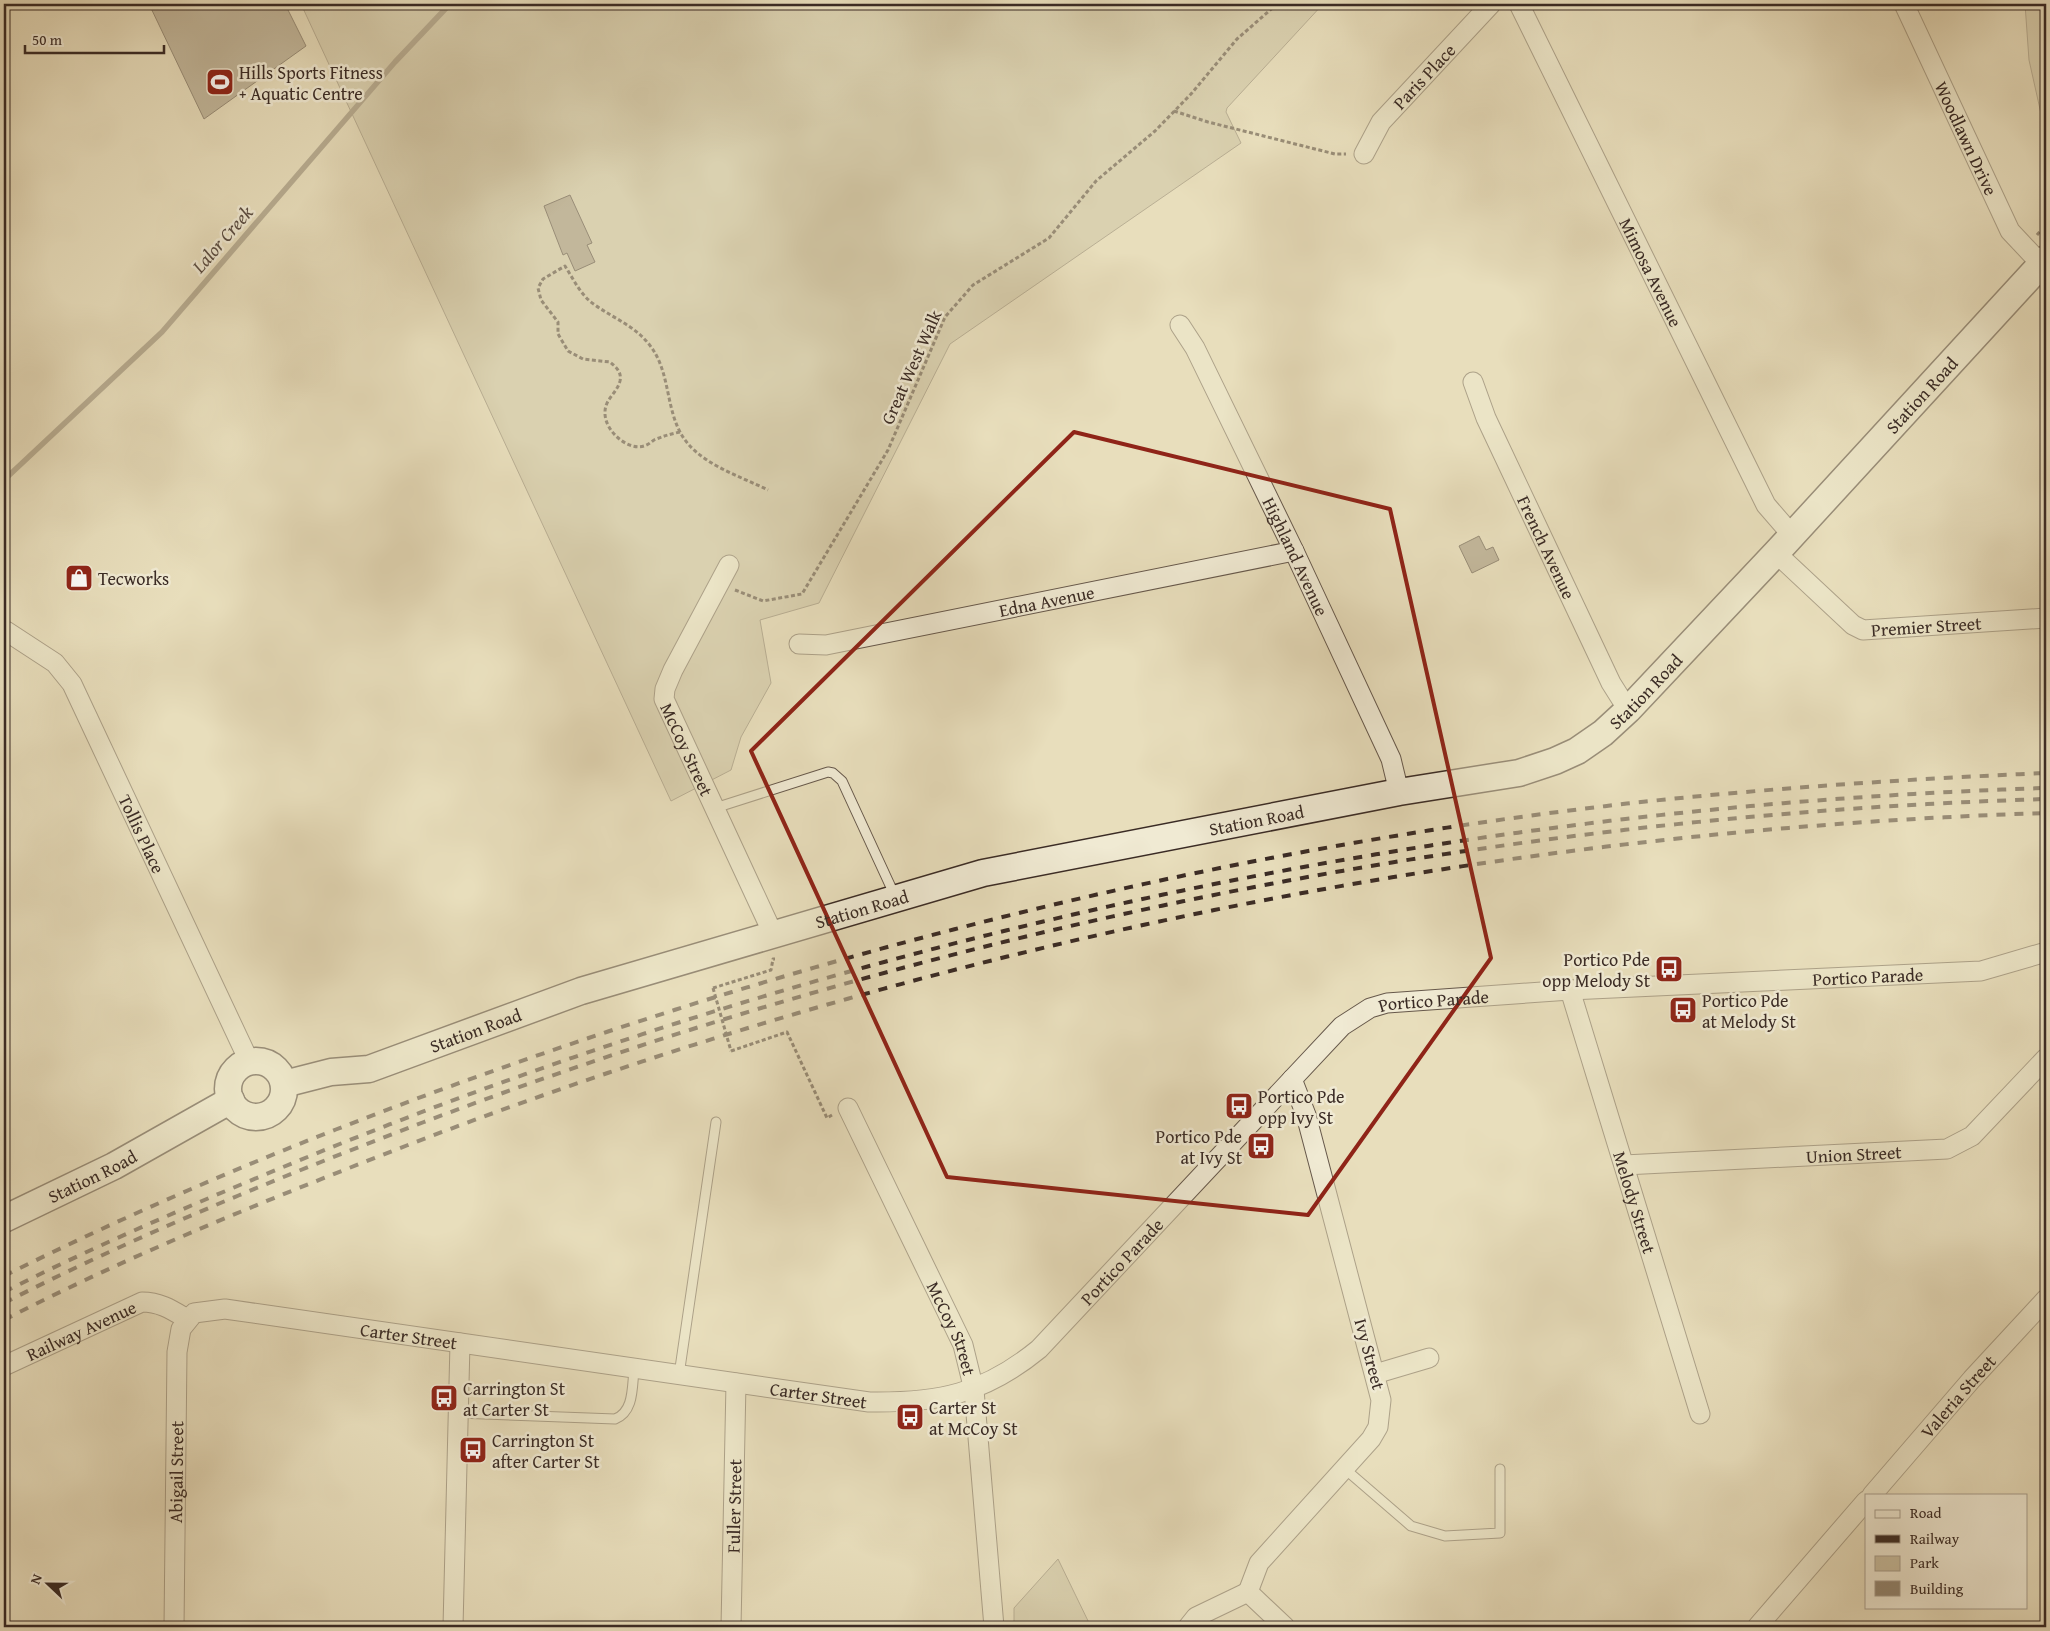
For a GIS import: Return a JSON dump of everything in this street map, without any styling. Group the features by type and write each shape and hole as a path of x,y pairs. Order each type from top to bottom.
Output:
{"main road":[{"name":"Station Road","path":"284,1084 331,1072 370,1069 581,991 983,874 1399,792 1519,774 1577,751 1603,734 1628,710 2044,262"},
{"path":"258,1060 275,1068 284,1084 284,1094 281,1102 267,1115 248,1116 240,1112 231,1100 228,1088 230,1079 241,1065 249,1062 258,1060"},
{"name":"Station Road","path":"4,1219 114,1166 231,1100"}],"street":[{"name":"Paris Place","path":"1364,154 1381,122 1491,4"},
{"name":"Mimosa Avenue","path":"1519,4 1784,544"},
{"name":"Woodlawn Drive","path":"1904,4 2010,231 2044,262"},
{"name":"Highland Avenue","path":"1180,326 1195,348 1294,551 1391,759 1399,792"},
{"name":"French Avenue","path":"1473,382 1486,418 1611,683 1628,710"},
{"name":"Premier Street","path":"1784,544 1854,625 1863,630 2046,618"},
{"name":"Edna Avenue","path":"799,644 826,645 1294,551"},
{"name":"McCoy Street","path":"729,566 673,670 665,689 664,699 774,936"},
{"name":"Tollis Place","path":"6,631 55,663 72,684 249,1062"},
{"name":"Portico Parade","path":"974,1390 1017,1367 1039,1350 1342,1026 1370,1008 1387,1003 1570,990 1981,971 2046,952"},
{"name":"Melody Street","path":"1570,990 1700,1414"},
{"name":"Union Street","path":"1624,1165 1947,1149 1972,1136 2046,1058"},
{"name":"Ivy Street","path":"1248,1592 1259,1563 1371,1439 1378,1427 1381,1400 1306,1115 1292,1079"},
{"name":"McCoy Street","path":"848,1108 963,1345 974,1390 994,1627"},
{"name":"Valeria Street","path":"1873,1494 1972,1379 2046,1299"},
{"name":"Railway Avenue","path":"4,1366 142,1302 154,1302 166,1306 187,1319"},
{"name":"Carter Street","path":"187,1319 194,1314 204,1311 225,1309 634,1370 869,1402 923,1402 974,1390"},
{"name":"Abigail Street","path":"174,1627 177,1352 181,1329 187,1319"},
{"path":"453,1627 460,1343"},
{"path":"1375,1374 1429,1358"},
{"name":"Fuller Street","path":"731,1627 736,1384"},
{"path":"1757,1627 1865,1502"},
{"path":"1188,1627 1196,1617 1248,1592 1285,1627"}],"lane":[{"path":"715,808 828,772 833,773 842,781 896,899"},
{"path":"679,1376 716,1122"},
{"path":"458,1413 615,1419 621,1417 628,1408 634,1370"},
{"path":"1345,1469 1411,1526 1445,1536 1500,1533 1500,1469"}],"path":[{"name":"Great West Walk","path":"719,584 764,601 802,594 888,450 945,317 973,285 1049,238 1096,181 1155,131 1237,39 1277,4"},
{"path":"1174,111 1208,122 1335,154 1364,154"},
{"path":"680,432 666,435 645,446 632,446 617,436 611,429 605,414 610,396 620,381 620,374 610,362 575,356 562,344 558,334 558,322 541,300 538,288 543,279 565,266 586,298 629,326 648,343 659,359 666,377 680,432 705,459 768,490"},
{"path":"759,975 712,988 731,1051 787,1032 827,1118 848,1108"}],"highlighted area":[{"path":"1074,432 1390,509 1491,958 1308,1215 947,1177 751,751"}],"green space":[{"path":"301,4 1323,4 1227,108 1226,112 1241,143 950,344 819,603 760,620 771,683 741,737 731,770 671,801"},
{"path":"2025,4 2046,4 2046,136 2029,60"},
{"path":"1058,1559 1091,1627 1014,1627 1014,1608"}],"building":[{"name":"Hills Sports Fitness + Aquatic Centre","path":"149,4 285,4 306,46 204,119"},
{"path":"570,195 592,243 587,245 595,262 575,271 567,253 563,255 544,206"},
{"path":"1479,536 1486,550 1493,547 1499,560 1472,573 1459,546"}],"waterway":[{"name":"Lalor Creek","path":"4,480 162,332 395,62 450,4"}],"railway":[{"path":"4,1276 141,1211 210,1181 351,1124 493,1071 695,1003 959,928 1092,896 1226,867 1496,820 1632,803 1787,788 2046,773"},
{"path":"4,1292 37,1275 207,1199 488,1087 704,1015 922,952 1144,899 1367,856 1593,823 1819,800 2046,788"},
{"path":"4,1303 107,1253 211,1207 317,1163 424,1122 620,1053 818,991 1019,938 1222,893 1426,857 1632,829 1839,810 2046,799"},
{"path":"4,1320 148,1251 395,1150 594,1078 795,1014 1000,958 1206,912 1414,874 1624,845 1834,824 2046,813"}],"place":[{"name":"Hills Sports Fitness + Aquatic Centre","path":"220,82"},
{"name":"Tecworks","path":"79,578"},
{"name":"Portico Pde opp Melody St","path":"1669,969"},
{"name":"Portico Pde at Melody St","path":"1683,1010"},
{"name":"Portico Pde opp Ivy St","path":"1239,1106"},
{"name":"Portico Pde at Ivy St","path":"1261,1146"},
{"name":"Carrington St at Carter St","path":"444,1398"},
{"name":"Carter St at McCoy St","path":"910,1417"},
{"name":"Carrington St after Carter St","path":"473,1450"}]}
